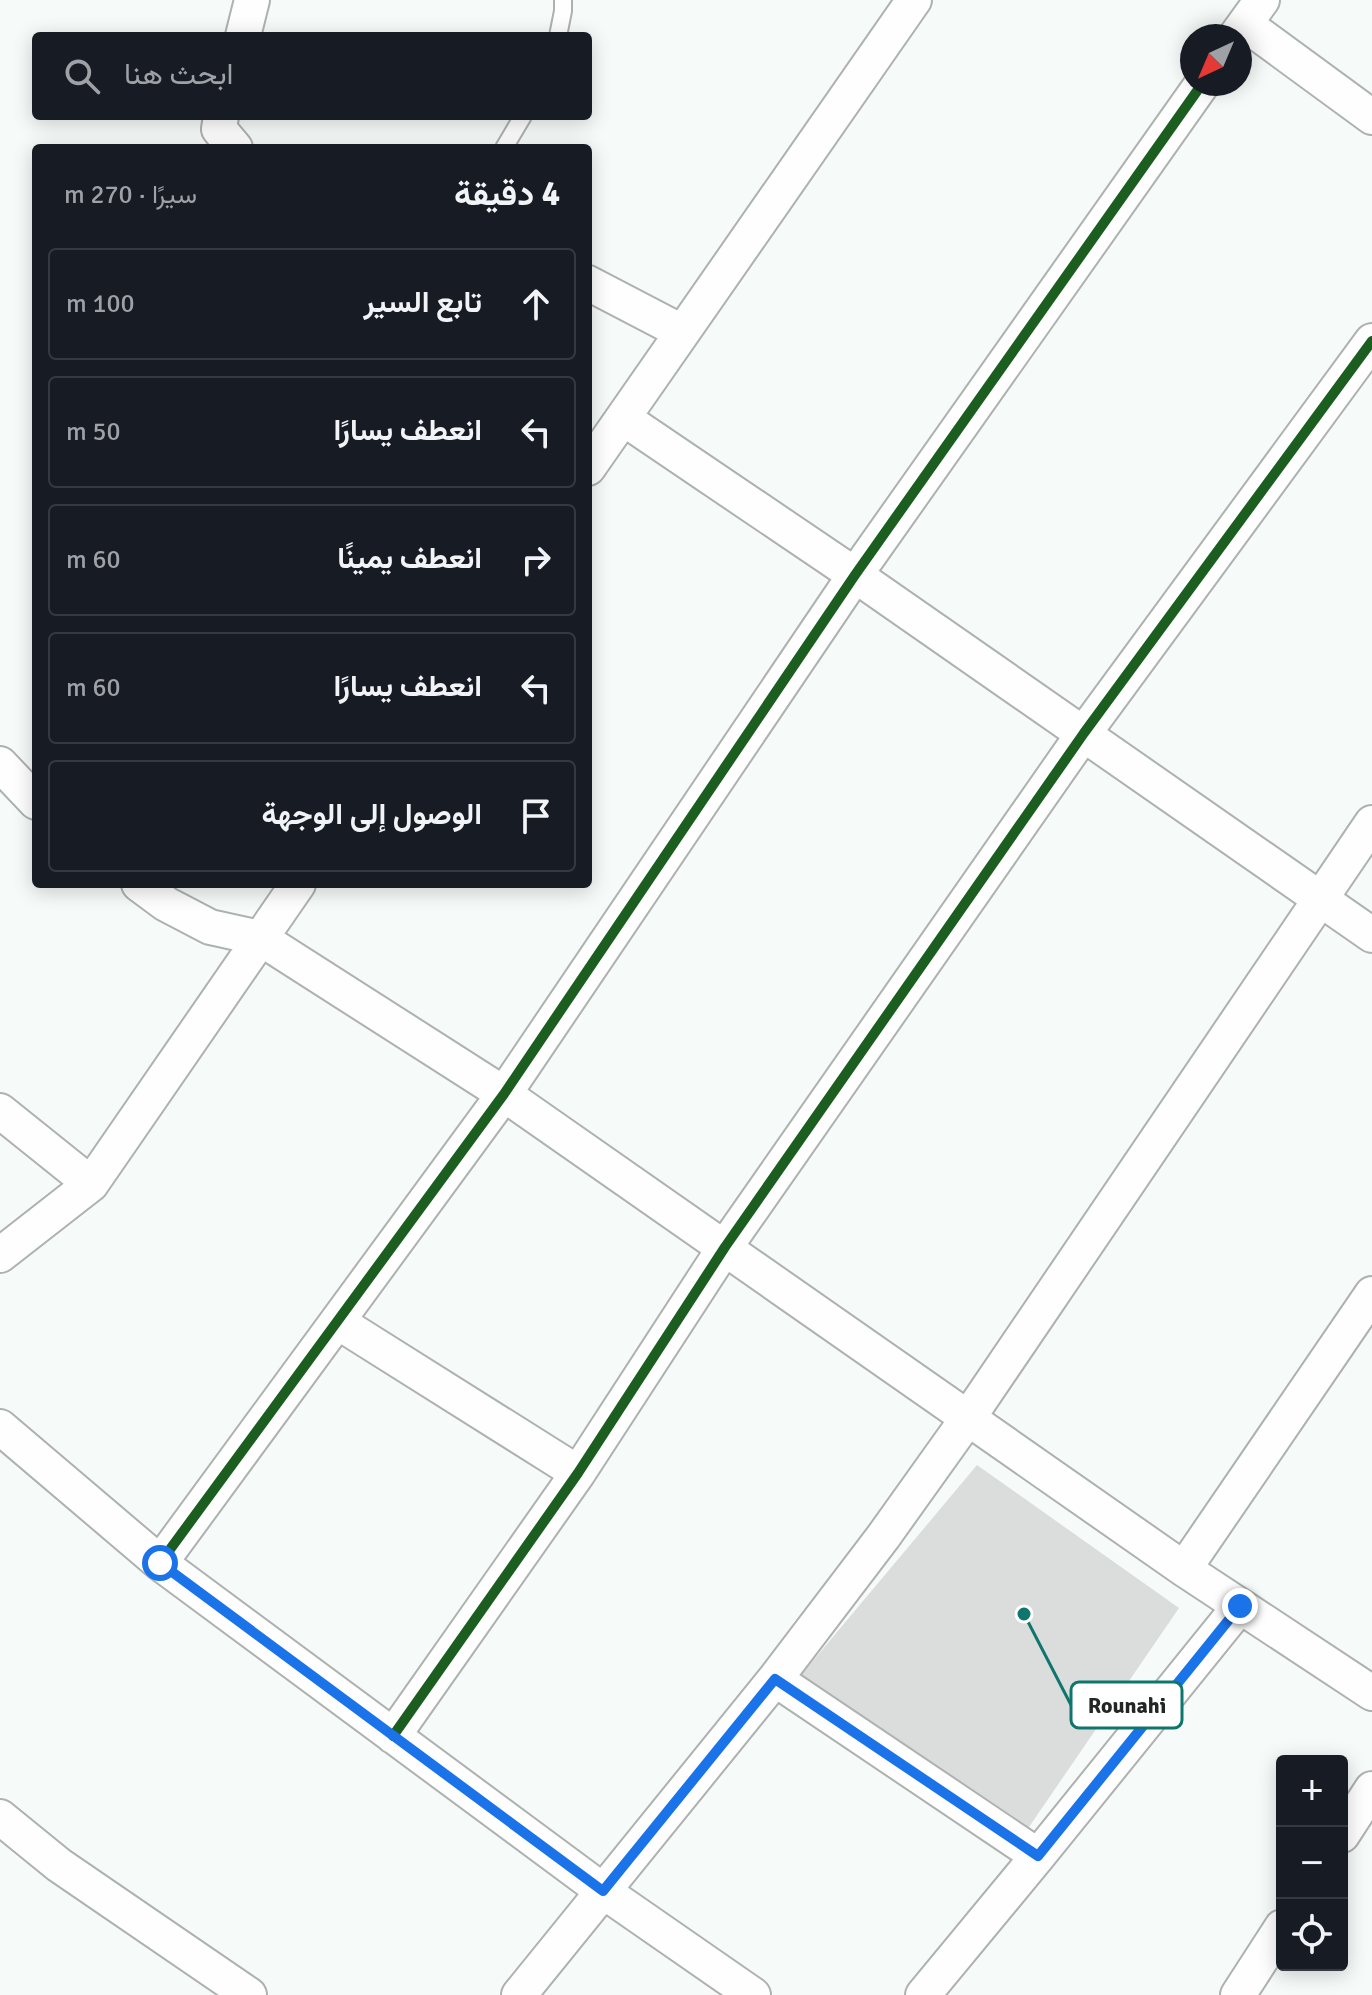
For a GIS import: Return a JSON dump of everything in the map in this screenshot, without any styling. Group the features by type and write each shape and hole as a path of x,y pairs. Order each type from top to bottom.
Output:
{"street":[{"path":"244,32 252,0"},
{"path":"592,462 914,0"},
{"path":"1247,20 1372,117"},
{"path":"160,1563 504,1094 855,575 1194,96"},
{"path":"220,120 219,129 232,144"},
{"path":"592,285 682,332"},
{"path":"393,1736 578,1473 725,1247 1084,733 1372,341"},
{"path":"623,418 1084,733 1372,935"},
{"path":"0,764 32,798"},
{"path":"519,1995 775,1679 883,1537 968,1418 1372,823"},
{"path":"144,888 166,904 210,927 260,938 504,1094 1184,1569 1372,1693"},
{"path":"0,1255 91,1184 295,888"},
{"path":"0,1111 91,1184"},
{"path":"1184,1569 1372,1294"},
{"path":"338,1322 578,1473"},
{"path":"0,1427 160,1563 603,1891 753,1995"},
{"path":"923,1995 1240,1606"},
{"path":"775,1679 1038,1856"},
{"path":"1347,1827 1372,1789"},
{"path":"0,1817 59,1865 249,1995"},
{"path":"1238,1995 1276,1936"}],"lane":[{"path":"559,32 563,0"},
{"path":"506,144 521,120"}],"building":[{"path":"977,1465 1179,1608 1029,1827 801,1675"}],"cycle path":[{"path":"160,1563 504,1094 855,575 1194,96"},
{"path":"393,1736 578,1473 725,1247 1084,733 1372,341"}],"place":[{"name":"Rounahi","path":"1024,1614"}],"route":[{"path":"160,1563 603,1891 775,1679 1038,1856 1240,1606"}]}
